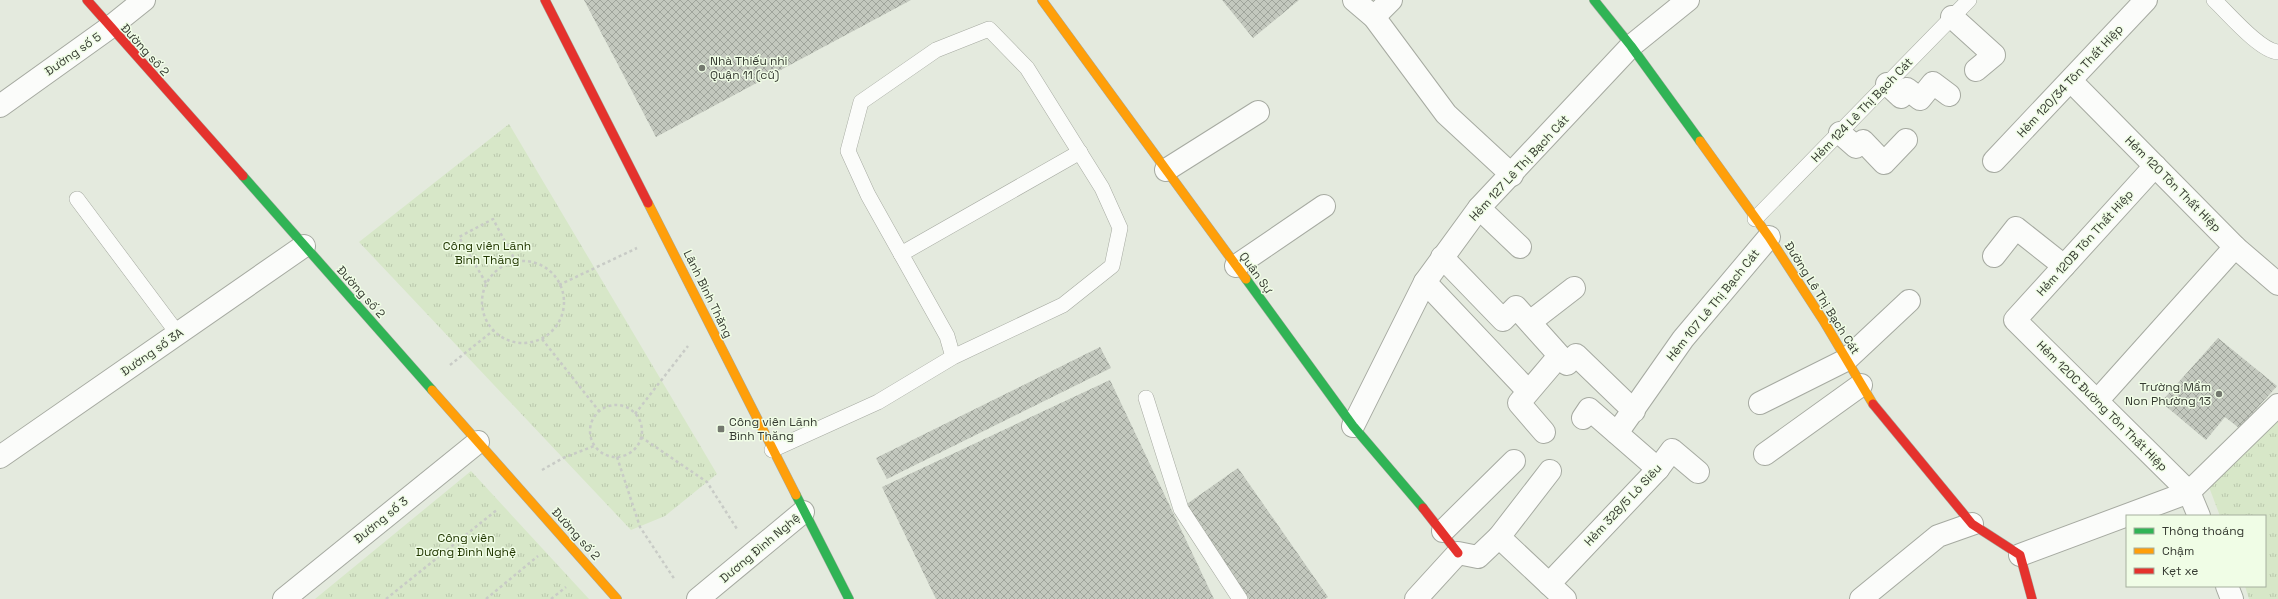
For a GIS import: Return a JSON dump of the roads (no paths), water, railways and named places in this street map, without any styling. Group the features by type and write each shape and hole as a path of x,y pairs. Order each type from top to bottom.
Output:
{"street":[{"name":"Đường số 2","path":"86,0 109,28 617,599"},
{"name":"Đường số 5","path":"0,106 109,28 144,0"},
{"name":"Lãnh Binh Thăng","path":"545,0 848,599"},
{"name":"Quân Sự","path":"1042,0 1353,426 1443,531 1458,553"},
{"path":"1354,0 1374,17 1446,114 1512,174"},
{"path":"1374,17 1391,0"},
{"name":"Đường Lê Thị Bạch Cát","path":"1594,0 1631,46 1755,220 1769,237 1823,320 1875,408 1972,524 2020,555"},
{"name":"Hẻm 127 Lê Thị Bạch Cát","path":"1353,426 1425,282 1479,208 1631,46 1688,0"},
{"name":"Hẻm 120/34 Tôn Thất Hiệp","path":"1994,161 2146,0"},
{"path":"1952,18 1994,55 1976,70"},
{"name":"Hẻm 120 Tôn Thất Hiệp","path":"2071,81 2235,247 2278,284"},
{"path":"1887,84 1901,96 1906,89 1920,99 1933,83 1949,95"},
{"path":"1166,170 1258,112"},
{"path":"1840,133 1856,147 1863,142 1884,163 1906,140"},
{"name":"Hẻm 120B Tôn Thất Hiệp","path":"2015,320 2155,166"},
{"path":"1236,266 1324,206"},
{"path":"1479,208 1520,247"},
{"path":"1994,256 2016,228 2064,266"},
{"name":"Hẻm 107 Lê Thị Bạch Cát","path":"1617,434 1683,339 1769,237"},
{"name":"Đường số 3A","path":"0,457 304,246"},
{"path":"2097,401 2235,247"},
{"path":"1442,257 1503,320 1516,307 1567,364 1576,355 1634,411"},
{"path":"1425,282 1528,391"},
{"path":"1530,322 1574,288"},
{"path":"1760,403 1846,360 1909,301"},
{"name":"Hẻm 120C Đường Tôn Thất Hiệp","path":"2015,320 2189,492"},
{"path":"1544,432 1519,403 1559,356"},
{"path":"1765,454 1861,385"},
{"path":"2127,515 2189,492 2278,405"},
{"path":"1583,418 1589,409 1658,469"},
{"name":"Đường số 3","path":"284,599 478,442"},
{"name":"Hẻm 328/5 Lò Siêu","path":"1557,592 1672,450 1698,472"},
{"path":"1443,531 1514,461"},
{"path":"1416,599 1458,553 1478,557 1499,537 1550,471"},
{"path":"2189,492 2199,515"},
{"name":"Dương Đình Nghệ","path":"698,599 803,512"},
{"path":"2032,599 2020,555 2126,515"},
{"path":"1861,599 1938,536 1972,524"},
{"path":"1499,537 1557,592"},
{"path":"2227,587 2232,599"}],"lane":[{"name":"Hẻm 124 Lê Thị Bạch Cát","path":"1755,220 1969,0"},
{"path":"2214,0 2256,40 2272,52 2278,52"},
{"path":"772,450 878,402 953,357 1063,305 1112,266 1120,228 1102,188 1027,68 989,29 936,50 861,102 848,150 868,195 947,336 953,357"},
{"path":"901,254 1080,152"},
{"path":"77,199 178,334"},
{"path":"1146,398 1182,510 1240,599"}],"place":[{"name":"Nhà Thiếu nhi Quận 11 (cũ)","path":"702,68"},
{"name":"Trường Mầm Non Phường 13","path":"2219,394"},
{"name":"Công viên Lãnh Bình Thăng","path":"721,429"}],"park label":[{"name":"Công viên Lãnh Binh Thăng","path":"487,253"},
{"name":"Công viên Dương Đình Nghệ","path":"466,545"}]}
